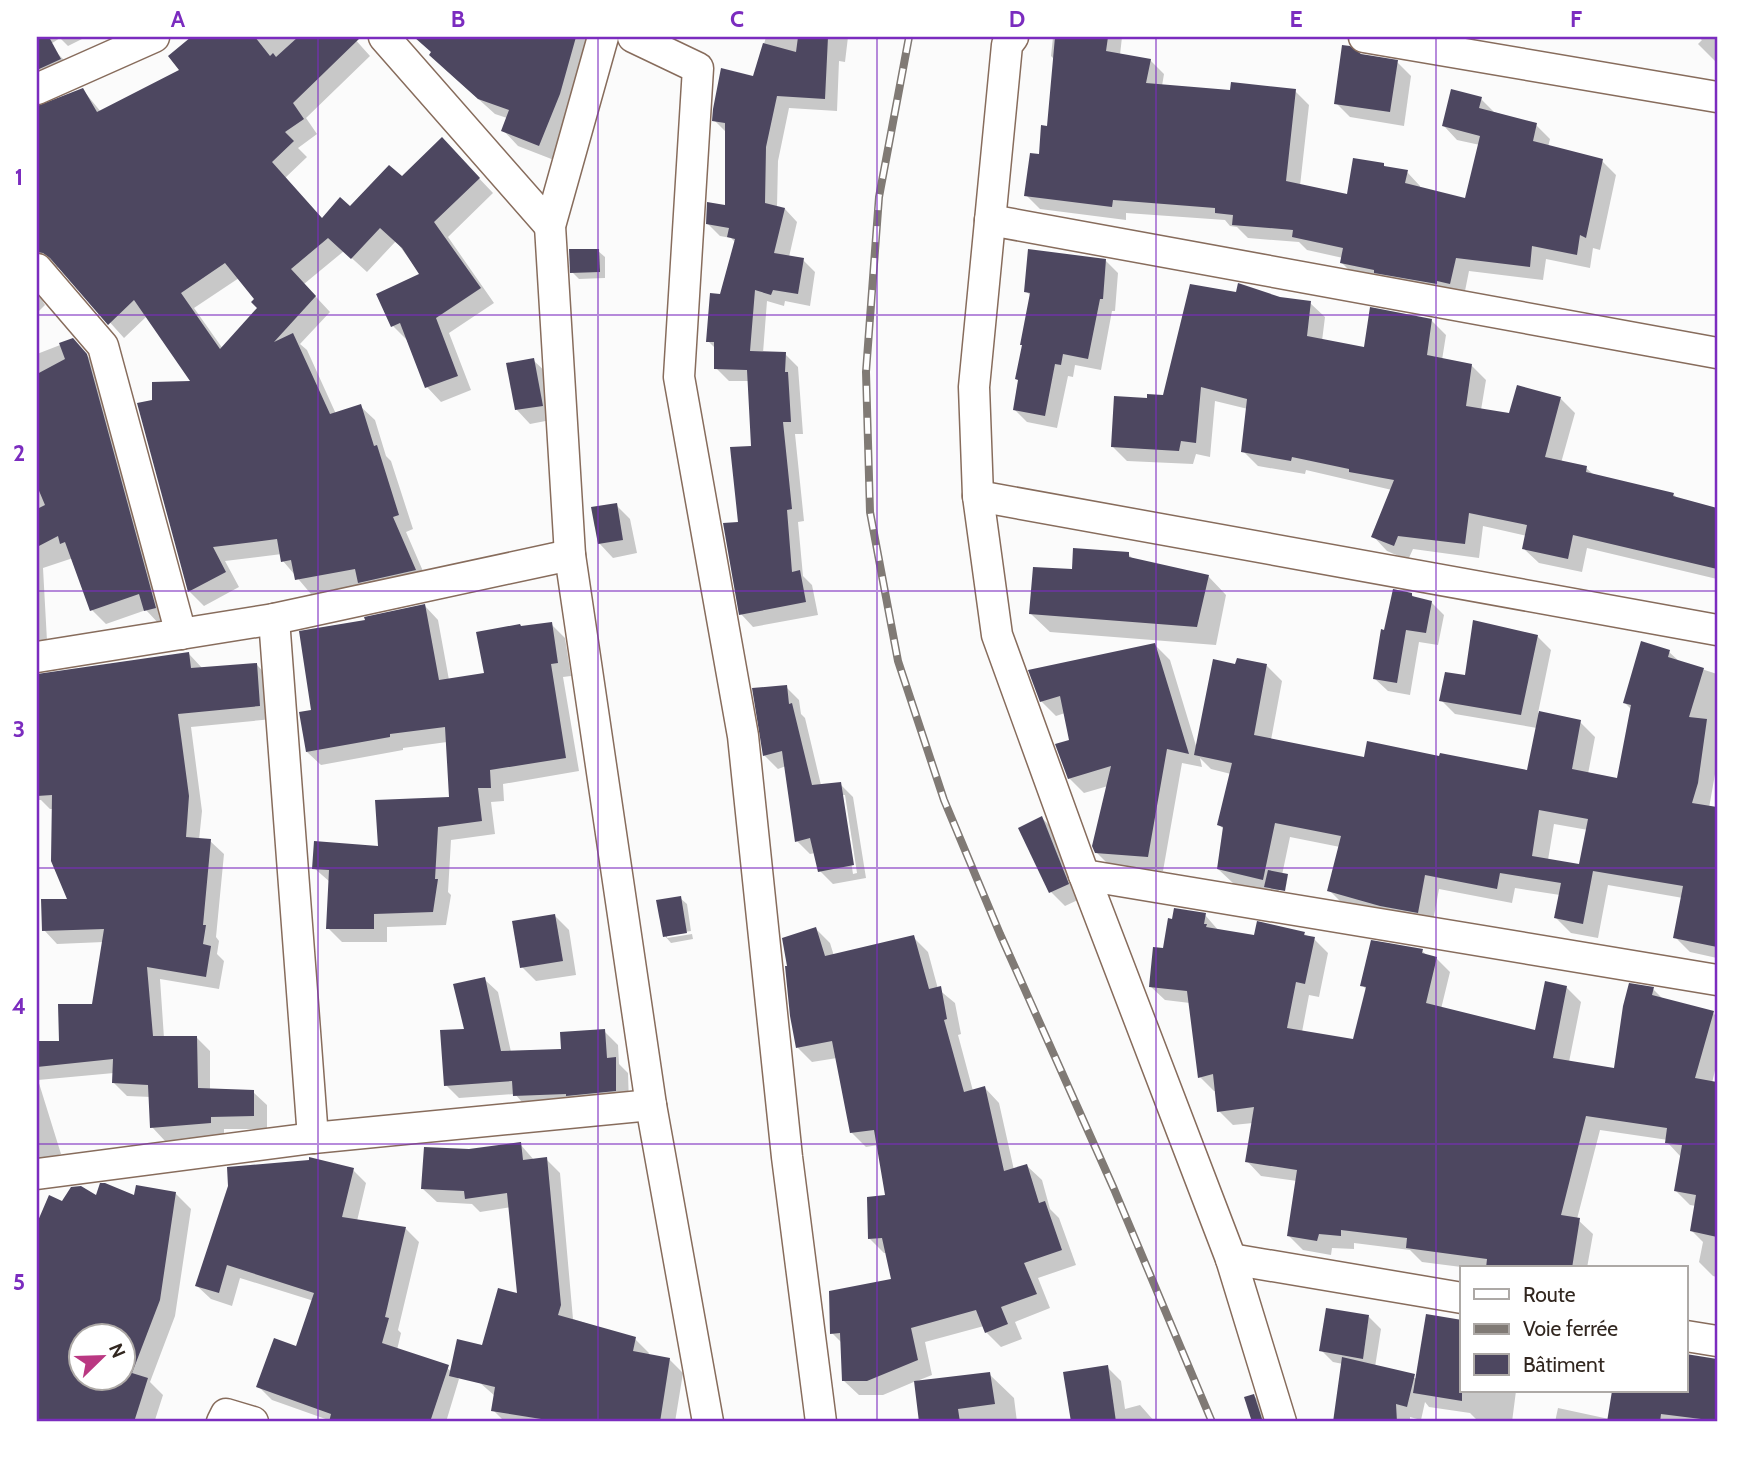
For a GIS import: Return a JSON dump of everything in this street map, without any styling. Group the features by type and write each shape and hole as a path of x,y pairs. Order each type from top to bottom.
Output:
{"street":[{"path":"37,89 154,37"},
{"path":"384,37 550,226"},
{"path":"603,37 550,226 570,555 651,1105 708,1422"},
{"path":"633,37 698,68 679,377 743,736 787,1157 821,1422"},
{"path":"1013,37 1007,45 974,387 978,496 997,635 1084,875 1231,1259 1281,1422"},
{"path":"1364,37 1717,97"},
{"path":"990,220 1717,353"},
{"path":"37,269 103,346 181,634"},
{"path":"978,496 1717,630"},
{"path":"37,657 274,619 570,555"},
{"path":"274,619 313,1138"},
{"path":"1084,875 1717,980"},
{"path":"37,1174 313,1138 651,1105"},
{"path":"1231,1259 1460,1298"},
{"path":"1688,1336 1717,1341"},
{"path":"222,1422 226,1414 253,1422"}],"building":[{"path":"37,37 49,37 61,59 37,70"},
{"path":"191,37 255,37 270,56 273,53 276,57 298,37 361,37 293,103 304,119 285,132 294,141 272,162 322,218 340,197 350,206 389,165 402,176 442,137 480,178 434,222 481,288 436,318 458,376 425,388 400,323 391,327 376,294 419,274 402,248 380,228 351,259 328,238 291,269 316,296 274,342 293,333 330,414 361,404 399,515 393,517 416,570 358,583 355,569 295,580 291,560 281,562 277,539 213,547 226,572 188,592 137,403 152,400 152,382 190,381 134,300 108,325 50,258 37,252 37,106 83,88 97,112 179,70 168,56","holes":["225,263 254,299 251,302 257,308 220,349 181,293"]},
{"path":"414,37 576,37 560,94 539,146 501,131 509,110 478,99 429,55 431,52"},
{"path":"798,37 828,37 825,99 777,96 766,147 765,203 785,208 774,253 804,258 798,294 773,290 771,295 755,290 750,351 786,352 785,372 788,372 791,422 783,422 792,509 787,510 792,572 800,570 806,602 739,615 723,523 738,522 730,447 751,446 747,370 714,369 714,342 706,342 710,293 720,294 735,239 727,237 729,228 706,224 707,202 725,205 725,123 712,121 713,109 721,68 753,76 763,43 796,52"},
{"path":"1055,37 1108,37 1106,51 1151,59 1146,83 1230,90 1231,82 1296,89 1286,181 1347,194 1353,158 1408,170 1405,183 1465,198 1480,136 1442,126 1451,89 1482,97 1479,108 1537,123 1533,141 1603,159 1586,238 1580,235 1577,255 1532,246 1530,267 1456,258 1450,284 1437,281 1437,284 1374,273 1374,270 1340,263 1343,248 1292,237 1293,230 1232,225 1233,215 1215,213 1215,208 1113,200 1112,207 1024,196 1030,153 1039,154 1041,125 1047,126"},
{"path":"1342,45 1350,46 1361,54 1398,60 1390,112 1334,104"},
{"path":"569,249 599,249 600,272 570,273"},
{"path":"1028,249 1106,259 1103,299 1100,299 1088,359 1063,354 1061,365 1055,364 1045,416 1013,410 1018,380 1015,379 1030,293 1024,292"},
{"path":"1238,283 1280,297 1311,301 1307,336 1364,347 1370,307 1432,319 1427,355 1472,364 1466,406 1509,413 1517,385 1561,397 1545,457 1587,466 1586,472 1674,493 1673,496 1717,508 1717,569 1573,535 1568,559 1522,549 1527,525 1469,513 1465,544 1398,536 1394,546 1371,537 1394,480 1292,457 1291,461 1241,452 1247,399 1201,387 1196,443 1181,441 1179,451 1111,447 1114,396 1147,398 1147,394 1163,395 1190,284 1236,292"},
{"path":"73,338 87,354 156,608 144,611 139,594 90,611 65,542 60,544 58,536 37,547 37,509 45,505 37,486 37,374 65,359 59,343"},
{"path":"534,358 543,406 515,410 506,363"},
{"path":"617,503 623,540 598,544 591,507"},
{"path":"1073,548 1129,552 1129,557 1209,575 1197,627 1029,614 1033,567 1072,569"},
{"path":"1393,589 1432,601 1426,633 1406,630 1397,683 1373,679 1381,629 1384,630"},
{"path":"425,604 439,680 484,673 476,632 520,624 552,622 558,663 551,664 566,758 490,770 491,788 478,788 482,821 438,827 435,879 438,879 433,912 374,914 374,929 326,929 329,870 312,869 314,841 378,846 375,800 449,797 445,727 390,734 390,737 306,752 299,712 311,710 299,631 365,620 364,617"},
{"path":"1473,620 1538,635 1521,715 1439,701 1445,672 1465,675"},
{"path":"1641,641 1670,650 1668,657 1704,668 1689,717 1707,719 1698,783 1692,803 1717,807 1717,947 1673,938 1683,886 1593,871 1583,924 1554,918 1561,883 1500,873 1497,889 1425,875 1418,913 1380,906 1327,891 1341,836 1275,823 1263,880 1217,869 1223,827 1217,825 1232,763 1194,755 1213,659 1235,664 1237,658 1267,664 1254,735 1364,757 1367,741 1527,770 1539,711 1581,720 1572,769 1617,778 1631,705 1623,703","holes":["1539,810 1588,819 1579,864 1532,856"]},
{"path":"1155,643 1189,754 1167,749 1148,857 1095,853 1092,846 1111,766 1068,779 1055,744 1069,740 1060,696 1040,702 1028,670"},
{"path":"189,652 191,668 257,663 260,706 178,714 189,796 186,837 211,839 203,944 211,946 206,977 147,967 153,1036 197,1036 198,1088 254,1090 254,1116 211,1117 211,1123 150,1128 148,1085 112,1083 113,1059 37,1067 37,1041 59,1041 58,1004 92,1004 104,929 42,931 41,899 67,899 51,861 52,795 37,796 37,674"},
{"path":"787,685 789,704 792,703 812,785 841,782 854,865 818,872 810,838 795,842 782,751 763,756 752,688"},
{"path":"1042,816 1069,884 1049,893 1018,828"},
{"path":"1268,870 1288,874 1285,891 1264,887"},
{"path":"681,896 687,933 663,937 656,900"},
{"path":"1174,908 1206,913 1206,927 1254,935 1257,921 1305,932 1304,935 1315,937 1305,984 1296,982 1287,1028 1353,1039 1366,987 1360,986 1371,940 1423,949 1422,953 1437,957 1426,1003 1535,1030 1545,981 1567,986 1553,1058 1614,1068 1629,983 1654,987 1652,995 1714,1011 1695,1078 1717,1082 1717,1237 1690,1231 1696,1195 1674,1191 1682,1145 1665,1143 1667,1128 1586,1116 1561,1215 1580,1218 1572,1266 1486,1266 1487,1259 1406,1248 1407,1238 1341,1230 1341,1236 1319,1234 1317,1241 1287,1236 1297,1170 1245,1162 1254,1107 1217,1112 1213,1074 1198,1078 1187,991 1149,987 1153,947 1163,948 1168,918 1172,919"},
{"path":"555,914 563,961 520,968 512,921"},
{"path":"816,927 825,956 914,935 929,989 941,986 947,1019 944,1020 964,1092 985,1086 1004,1171 1027,1164 1039,1203 1045,1201 1062,1250 1024,1263 1037,1294 1001,1307 1008,1324 985,1333 976,1310 911,1328 918,1360 867,1381 842,1381 840,1333 830,1334 829,1291 891,1279 882,1238 868,1239 867,1197 885,1195 874,1130 850,1133 832,1041 796,1048 782,938"},
{"path":"485,977 501,1051 561,1049 560,1032 605,1029 607,1058 616,1057 616,1091 566,1096 513,1096 512,1081 444,1086 440,1030 464,1029 453,984"},
{"path":"521,1142 523,1160 547,1157 561,1305 558,1315 636,1337 633,1351 670,1358 660,1422 560,1422 491,1411 495,1387 449,1376 457,1339 482,1345 498,1288 517,1293 507,1193 465,1199 464,1191 421,1189 424,1147 469,1149"},
{"path":"309,1157 354,1168 342,1217 406,1227 385,1317 389,1318 382,1343 449,1365 430,1422 329,1422 331,1414 256,1387 274,1338 296,1346 314,1293 227,1265 219,1293 195,1286 228,1186 227,1167 309,1160"},
{"path":"100,1183 134,1195 136,1185 176,1192 160,1300 136,1363 136,1322 66,1322 66,1392 136,1392 136,1374 148,1378 134,1422 37,1420 37,1223 49,1195 62,1201 71,1187 81,1186 96,1195"},
{"path":"1326,1308 1369,1315 1363,1359 1319,1351"},
{"path":"1426,1314 1460,1320 1462,1401 1413,1393"},
{"path":"1688,1354 1717,1359 1717,1421 1661,1414 1660,1422 1607,1422 1612,1392 1688,1392"},
{"path":"1342,1357 1415,1374 1407,1407 1396,1404 1397,1422 1333,1422"},
{"path":"1108,1365 1116,1422 1071,1422 1063,1372"},
{"path":"990,1372 995,1404 958,1409 960,1422 919,1422 914,1381"},
{"path":"1254,1394 1263,1422 1252,1422 1244,1397"}],"railway":[{"path":"909,37 879,197 866,372 870,512 898,661 944,800 1000,934 1114,1189 1212,1422"}]}
